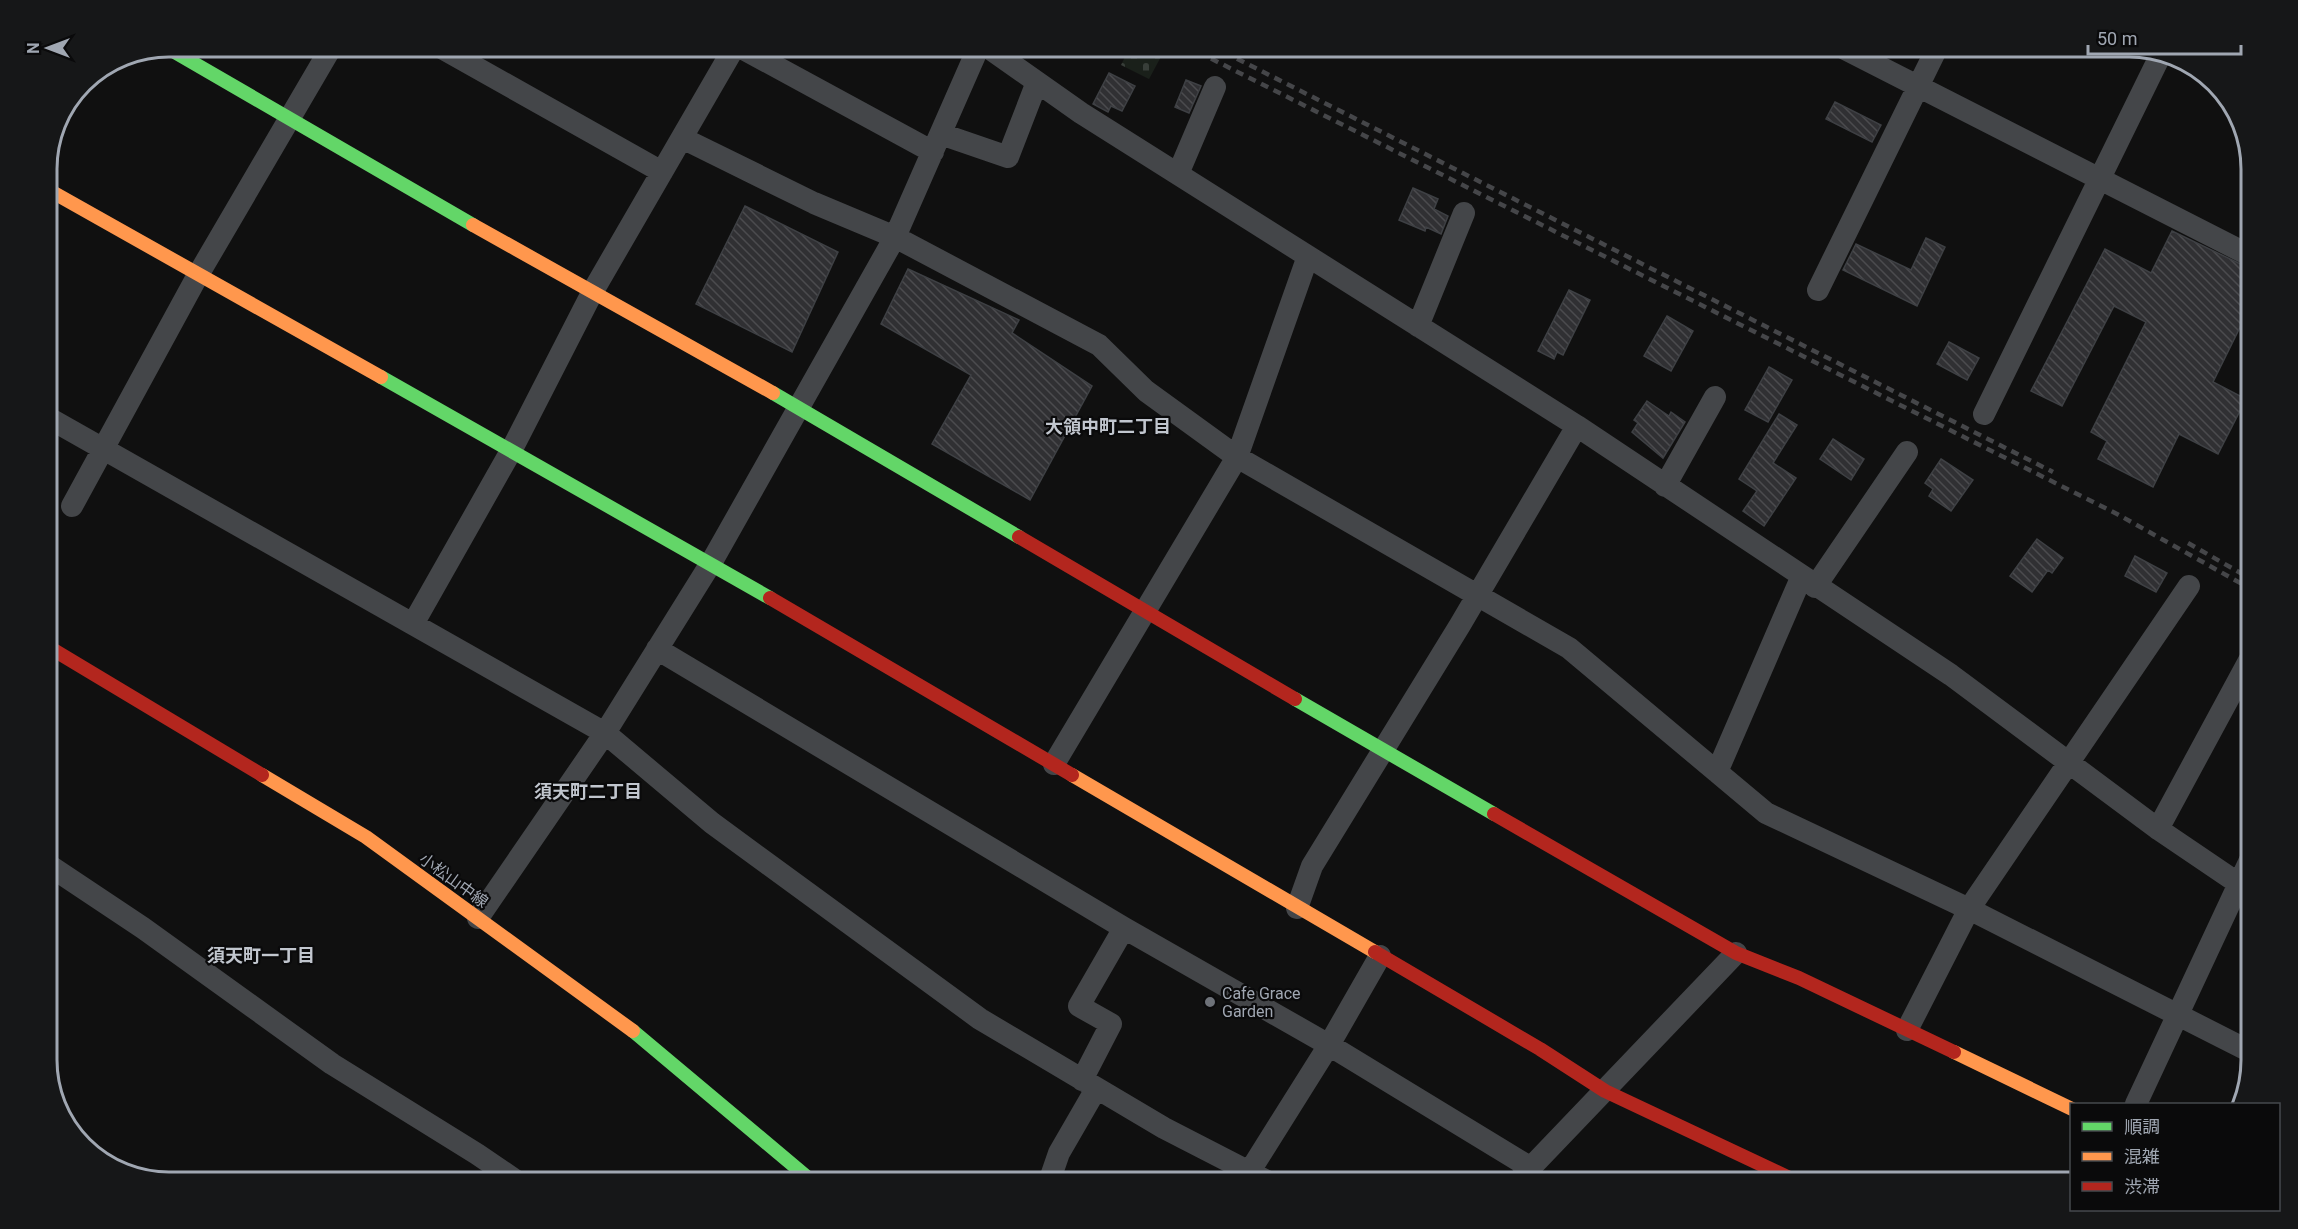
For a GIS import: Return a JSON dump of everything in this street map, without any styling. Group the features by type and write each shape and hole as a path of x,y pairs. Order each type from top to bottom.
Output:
{"street":[{"path":"185,57 797,406 1146,613 1736,953 1799,978 2070,1108"},
{"path":"72,506 198,275 326,57"},
{"path":"458,57 662,172"},
{"path":"413,624 511,451 593,291 730,57"},
{"path":"760,57 937,143 1008,157 1037,82"},
{"path":"478,918 605,733 711,563 797,406 895,237 974,57"},
{"path":"1002,57 1178,174 1577,426 1808,582 1951,675 2158,829 2241,885"},
{"path":"1860,57 2241,251"},
{"path":"1818,290 1933,57"},
{"path":"1984,414 2158,61"},
{"path":"1178,174 1215,87"},
{"path":"682,138 814,203 895,237 1099,345 1146,391 1237,457 1569,648 1766,813 1969,909 2241,1047"},
{"path":"57,195 711,563 1605,1090 1777,1172"},
{"path":"1418,326 1464,213"},
{"path":"1054,764 1237,457 1308,256"},
{"path":"1665,486 1715,397"},
{"path":"57,423 605,733 712,823 962,1006 1238,1172"},
{"path":"1297,908 1312,866 1577,426"},
{"path":"1717,772 1808,582 1907,452"},
{"path":"1907,1030 1969,909 2189,586"},
{"path":"657,649 1124,928 1329,1045 1520,1172"},
{"name":"小松山中線","path":"57,652 366,837 615,1015 801,1172"},
{"path":"2158,829 2241,675"},
{"path":"57,871 143,928 332,1064 503,1172"},
{"path":"2136,1103 2178,1016 2241,896"},
{"path":"1052,1172 1111,1024 1079,1006 1124,928"},
{"path":"1527,1172 1736,953"},
{"path":"1249,1172 1329,1045 1380,956"}],"green space":[{"path":"1125,57 1161,57 1149,79 1121,65"}],"building":[{"path":"1109,73 1135,86 1122,111 1111,106 1108,112 1093,104"},
{"path":"1186,80 1201,86 1189,113 1175,107"},
{"path":"1835,102 1881,125 1872,142 1826,119"},
{"path":"1413,188 1438,199 1434,209 1448,216 1441,234 1426,227 1425,231 1399,220"},
{"path":"745,206 838,252 792,352 696,304"},
{"path":"2172,231 2241,264 2241,325 2213,382 2241,396 2241,409 2218,454 2179,434 2153,487 2098,459 2107,441 2091,432 2146,322 2114,306 2062,406 2031,391 2105,249 2151,273"},
{"path":"1926,238 1945,247 1917,306 1843,270 1856,244 1911,270"},
{"path":"908,269 1019,320 1012,333 1092,386 1030,500 932,444 971,375 881,324"},
{"path":"1569,290 1590,300 1563,355 1557,352 1554,359 1538,351"},
{"path":"1667,316 1693,331 1671,371 1644,356"},
{"path":"1949,342 1979,358 1967,380 1937,364"},
{"path":"1769,367 1792,380 1768,422 1745,410"},
{"path":"1647,401 1669,416 1671,412 1685,422 1663,458 1632,432 1638,423 1634,420"},
{"path":"1779,414 1797,425 1773,463 1796,478 1764,526 1743,511 1757,491 1739,479"},
{"path":"1833,439 1864,459 1851,480 1820,459"},
{"path":"1941,459 1973,480 1951,511 1929,496 1933,489 1925,483"},
{"path":"2037,539 2063,558 2052,573 2048,570 2032,592 2010,576"},
{"path":"2135,556 2167,573 2156,592 2125,576"}],"railway":[{"path":"1208,57 2117,514 2241,583"},
{"path":"1234,57 2053,472"},
{"path":"2188,543 2241,573"}],"traffic: fast":[{"path":"183,57 473,225"},
{"path":"381,377 770,598"},
{"path":"773,393 1019,537"},
{"path":"1295,699 1494,814"},
{"path":"633,1031 801,1172"}],"traffic: slow":[{"path":"57,195 381,377"},
{"path":"473,225 773,393"},
{"path":"262,775 366,837 633,1031"},
{"path":"1072,775 1375,952"},
{"path":"1954,1052 2070,1108"}],"traffic: jam":[{"path":"1019,537 1295,699"},
{"path":"770,598 1072,775"},
{"path":"57,652 262,775"},
{"path":"1494,814 1736,953 1799,978 1954,1052"},
{"path":"1375,952 1540,1049 1605,1091 1777,1172"}],"place":[{"name":"Cafe Grace Garden","path":"1210,1002"}],"district":[{"name":"大領中町二丁目","path":"1108,427"},
{"name":"須天町二丁目","path":"588,792"},
{"name":"須天町一丁目","path":"261,956"}]}
